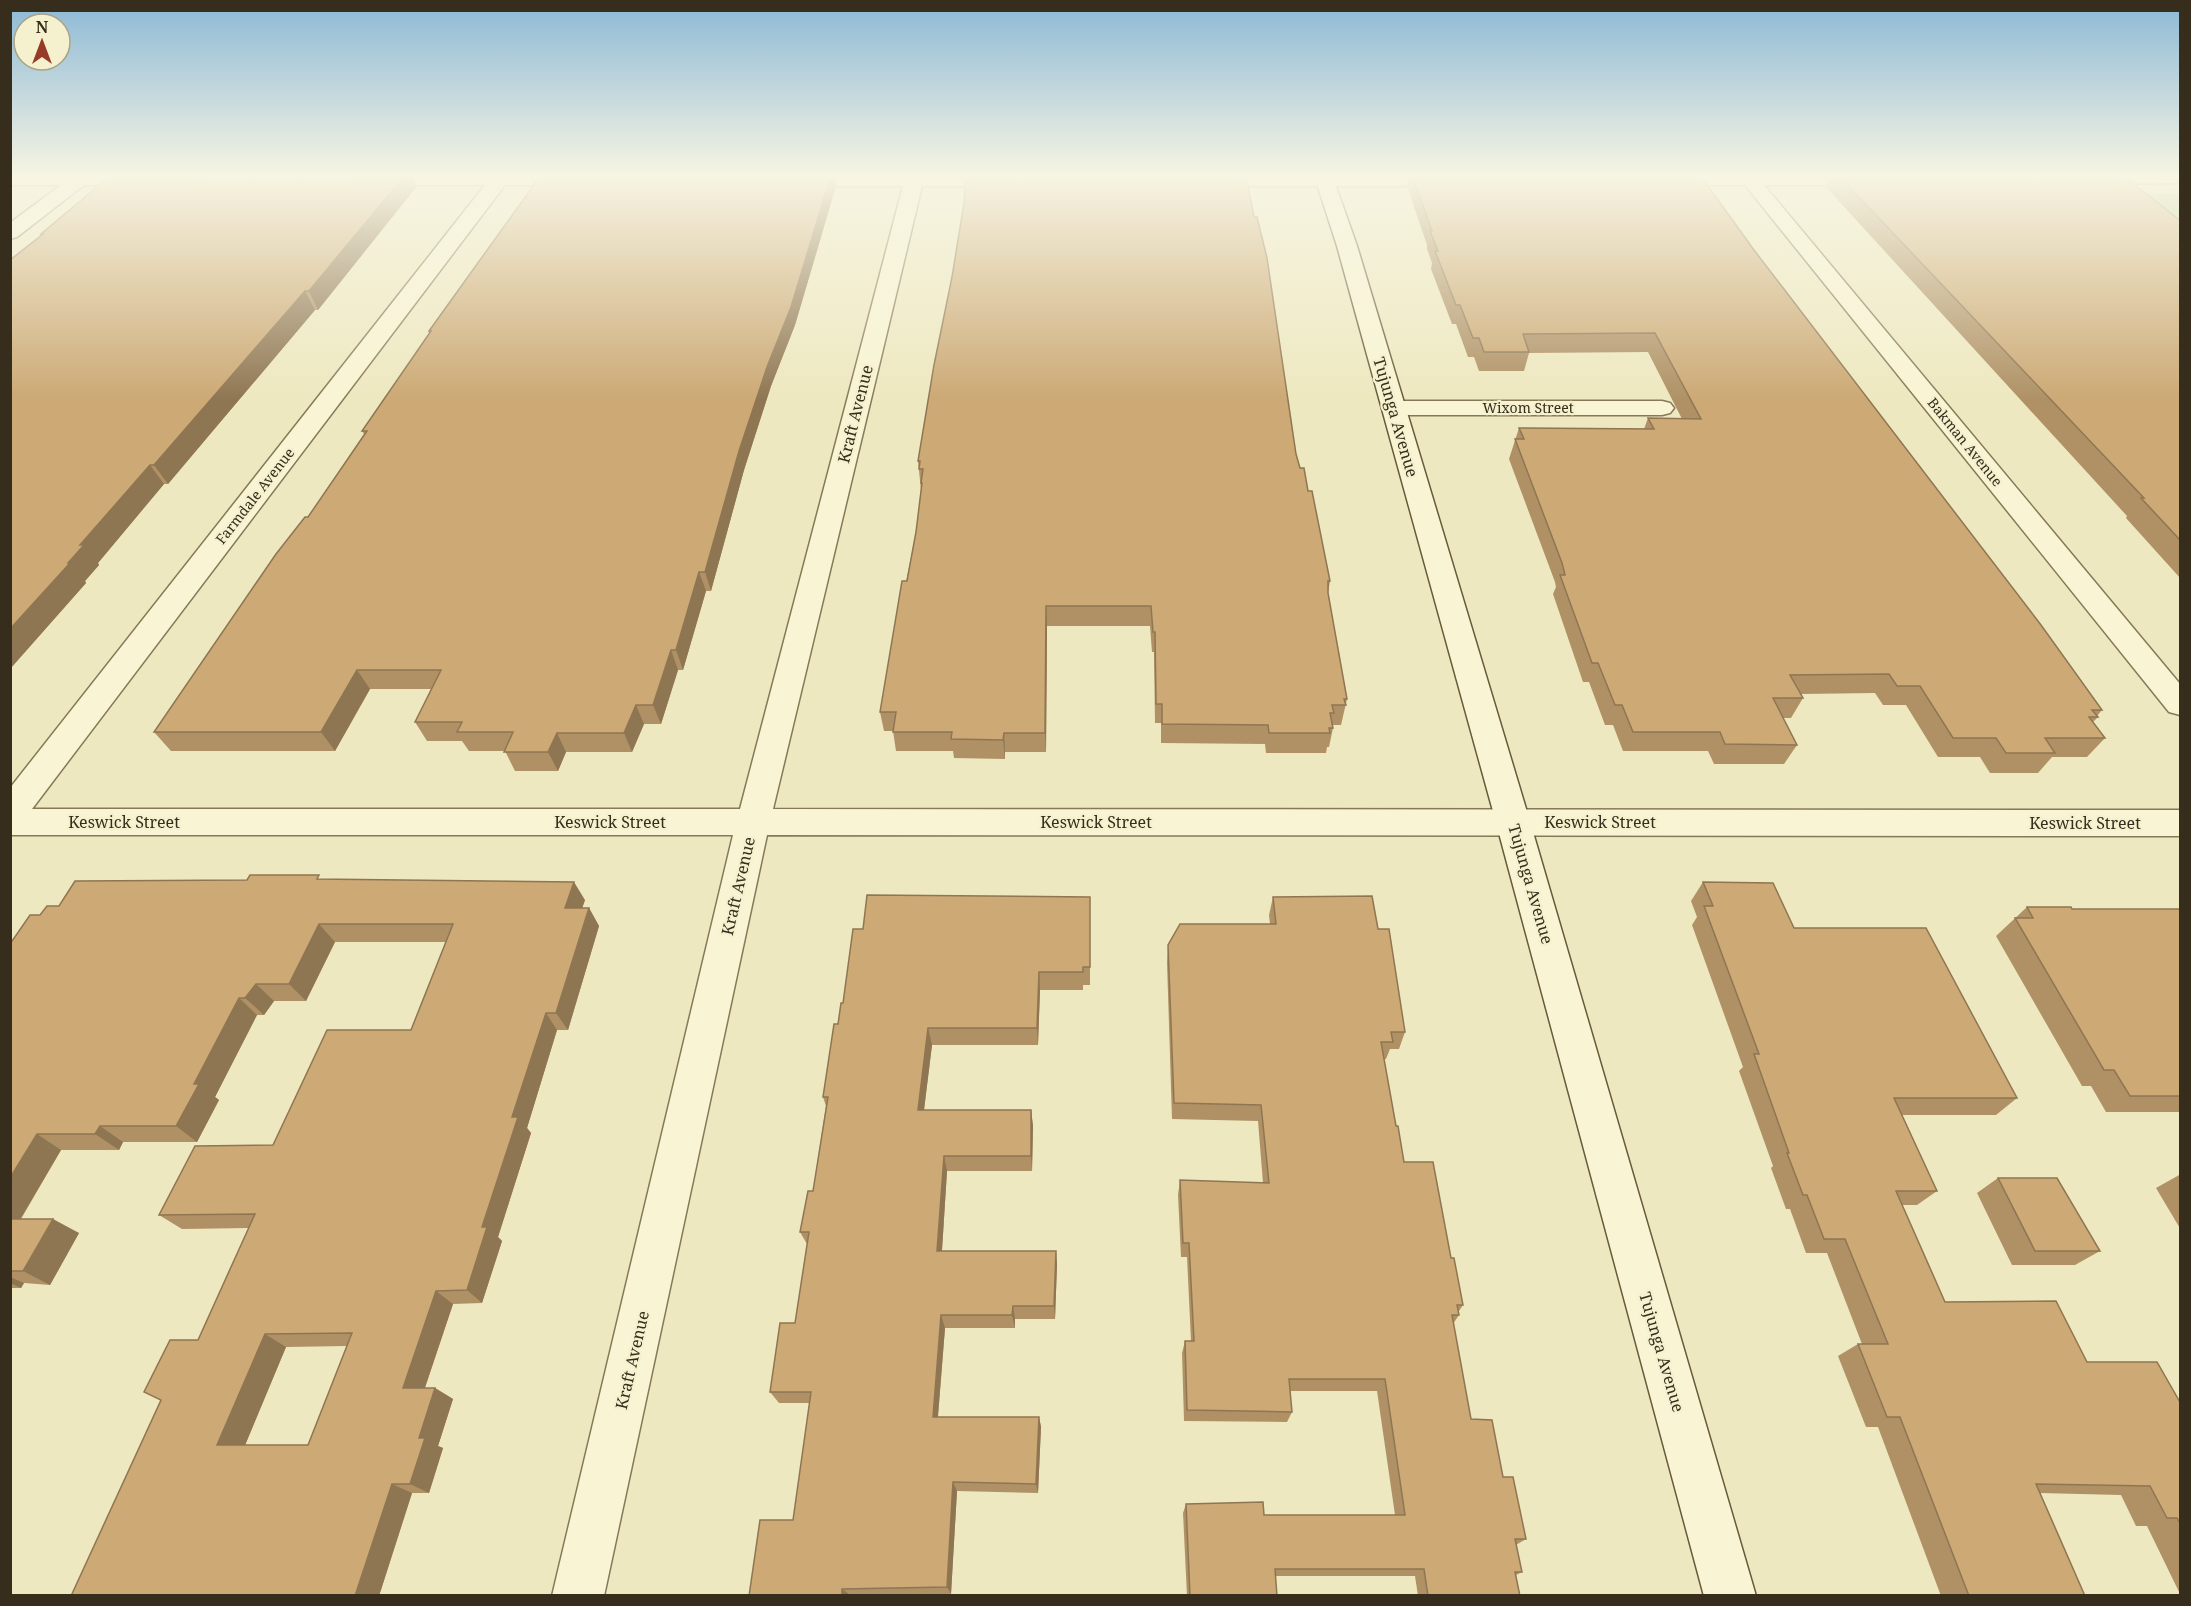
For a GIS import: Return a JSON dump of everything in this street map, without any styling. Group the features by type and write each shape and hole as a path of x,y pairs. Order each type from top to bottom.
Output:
{"street":[{"name":"Farmdale Avenue","path":"10,813 445,250"},
{"name":"Kraft Avenue","path":"578,1596 753,822 896,250"},
{"name":"Tujunga Avenue","path":"1348,250 1513,822 1730,1596"},
{"name":"Bakman Avenue","path":"1808,250 2181,704"},
{"name":"Wixom Street","path":"1394,408 1662,408"},
{"name":"Keswick Street","path":"10,822 2181,823"}],"building":[{"path":"23,250 343,250 154,465 150,465 80,545 84,545 68,563 70,563 10,629 10,260"},
{"path":"487,250 808,250 791,307 767,367 739,451 705,572 699,572 676,650 671,650 653,705 636,705 624,733 557,733 548,752 504,752 513,732 457,732 462,722 415,722 441,670 357,670 321,732 154,732 276,554 305,517 308,517 367,431 362,431 431,331 429,331"},
{"path":"956,250 1265,250 1296,454 1300,468 1304,468 1308,491 1312,491 1330,581 1328,581 1328,593 1347,699 1344,699 1346,705 1332,705 1334,713 1330,713 1333,728 1329,728 1330,733 1269,733 1268,725 1162,724 1162,704 1156,704 1155,632 1153,632 1151,606 1046,606 1045,733 1004,733 1003,740 951,739 952,732 893,732 896,712 880,712 902,581 907,581 916,532 923,469 919,469 920,461 918,461"},
{"path":"1754,250 2041,625 2102,710 2092,710 2098,717 2089,717 2105,738 2045,738 2055,753 2006,753 1996,738 1953,738 1920,686 1897,686 1889,674 1790,675 1803,698 1773,698 1797,745 1725,744 1720,732 1633,732 1622,705 1615,705 1598,663 1592,663 1560,575 1565,575 1562,563 1515,439 1524,439 1519,428 1654,429 1648,418 1701,419 1655,333 1523,334 1529,352 1484,352 1479,338 1473,338 1460,305 1456,305 1435,251"},
{"path":"1909,250 2181,250 2181,541 2141,498 2144,498"},
{"path":"250,875 319,875 317,879 574,882 565,908 589,908 556,1013 546,1013 512,1117 518,1117 482,1227 487,1227 467,1290 436,1291 403,1388 435,1388 419,1438 425,1438 410,1484 392,1484 355,1596 71,1596 161,1400 144,1392 170,1340 198,1340 255,1214 159,1215 195,1146 273,1145 327,1030 411,1030 453,924 319,924 289,984 256,984 245,998 239,998 194,1084 199,1084 176,1126 100,1126 95,1134 37,1134 10,1178 10,944 30,915 40,915 47,906 59,906 75,881 247,880","holes":["352,1333 308,1445 217,1445 265,1334"]},
{"path":"1703,882 1773,883 1794,928 1926,928 2017,1098 1894,1098 1937,1191 1896,1191 1945,1302 2056,1301 2087,1362 2157,1362 2181,1404 2181,1525 2177,1518 2167,1518 2150,1486 2036,1484 2085,1596 1969,1596 1900,1417 1887,1417 1858,1344 1888,1344 1845,1239 1824,1239 1807,1195 1803,1195 1754,1054 1759,1054 1704,906 1713,906"},
{"path":"867,895 1090,897 1090,967 1083,967 1083,972 1039,972 1037,1028 928,1028 918,1110 1031,1110 1031,1156 944,1156 937,1251 1056,1251 1054,1306 1013,1306 1012,1315 941,1315 933,1417 1039,1417 1036,1484 953,1482 947,1587 842,1589 842,1596 749,1596 760,1520 793,1520 811,1392 770,1392 780,1323 795,1323 809,1232 800,1232 808,1191 813,1191 828,1097 823,1097 834,1024 838,1024 841,1003 843,1003 853,929 863,929"},
{"path":"1372,896 1378,929 1389,929 1405,1032 1391,1032 1393,1042 1381,1042 1396,1126 1398,1126 1404,1162 1433,1162 1451,1258 1454,1258 1463,1305 1457,1305 1459,1315 1452,1315 1471,1419 1492,1420 1503,1477 1513,1477 1526,1539 1515,1539 1522,1572 1515,1572 1520,1596 1428,1596 1424,1569 1275,1569 1277,1596 1190,1596 1186,1504 1263,1502 1264,1515 1405,1515 1385,1379 1289,1379 1292,1412 1187,1410 1185,1341 1194,1341 1189,1243 1183,1243 1180,1180 1269,1183 1261,1105 1174,1103 1168,945 1180,924 1276,924 1273,897"},
{"path":"2027,907 2181,909 2181,1096 2130,1096 2114,1070 2104,1070 2015,918 2033,918"},
{"path":"1998,1178 2057,1178 2100,1251 2035,1251"},
{"path":"10,1219 53,1219 23,1271 10,1271"}]}
